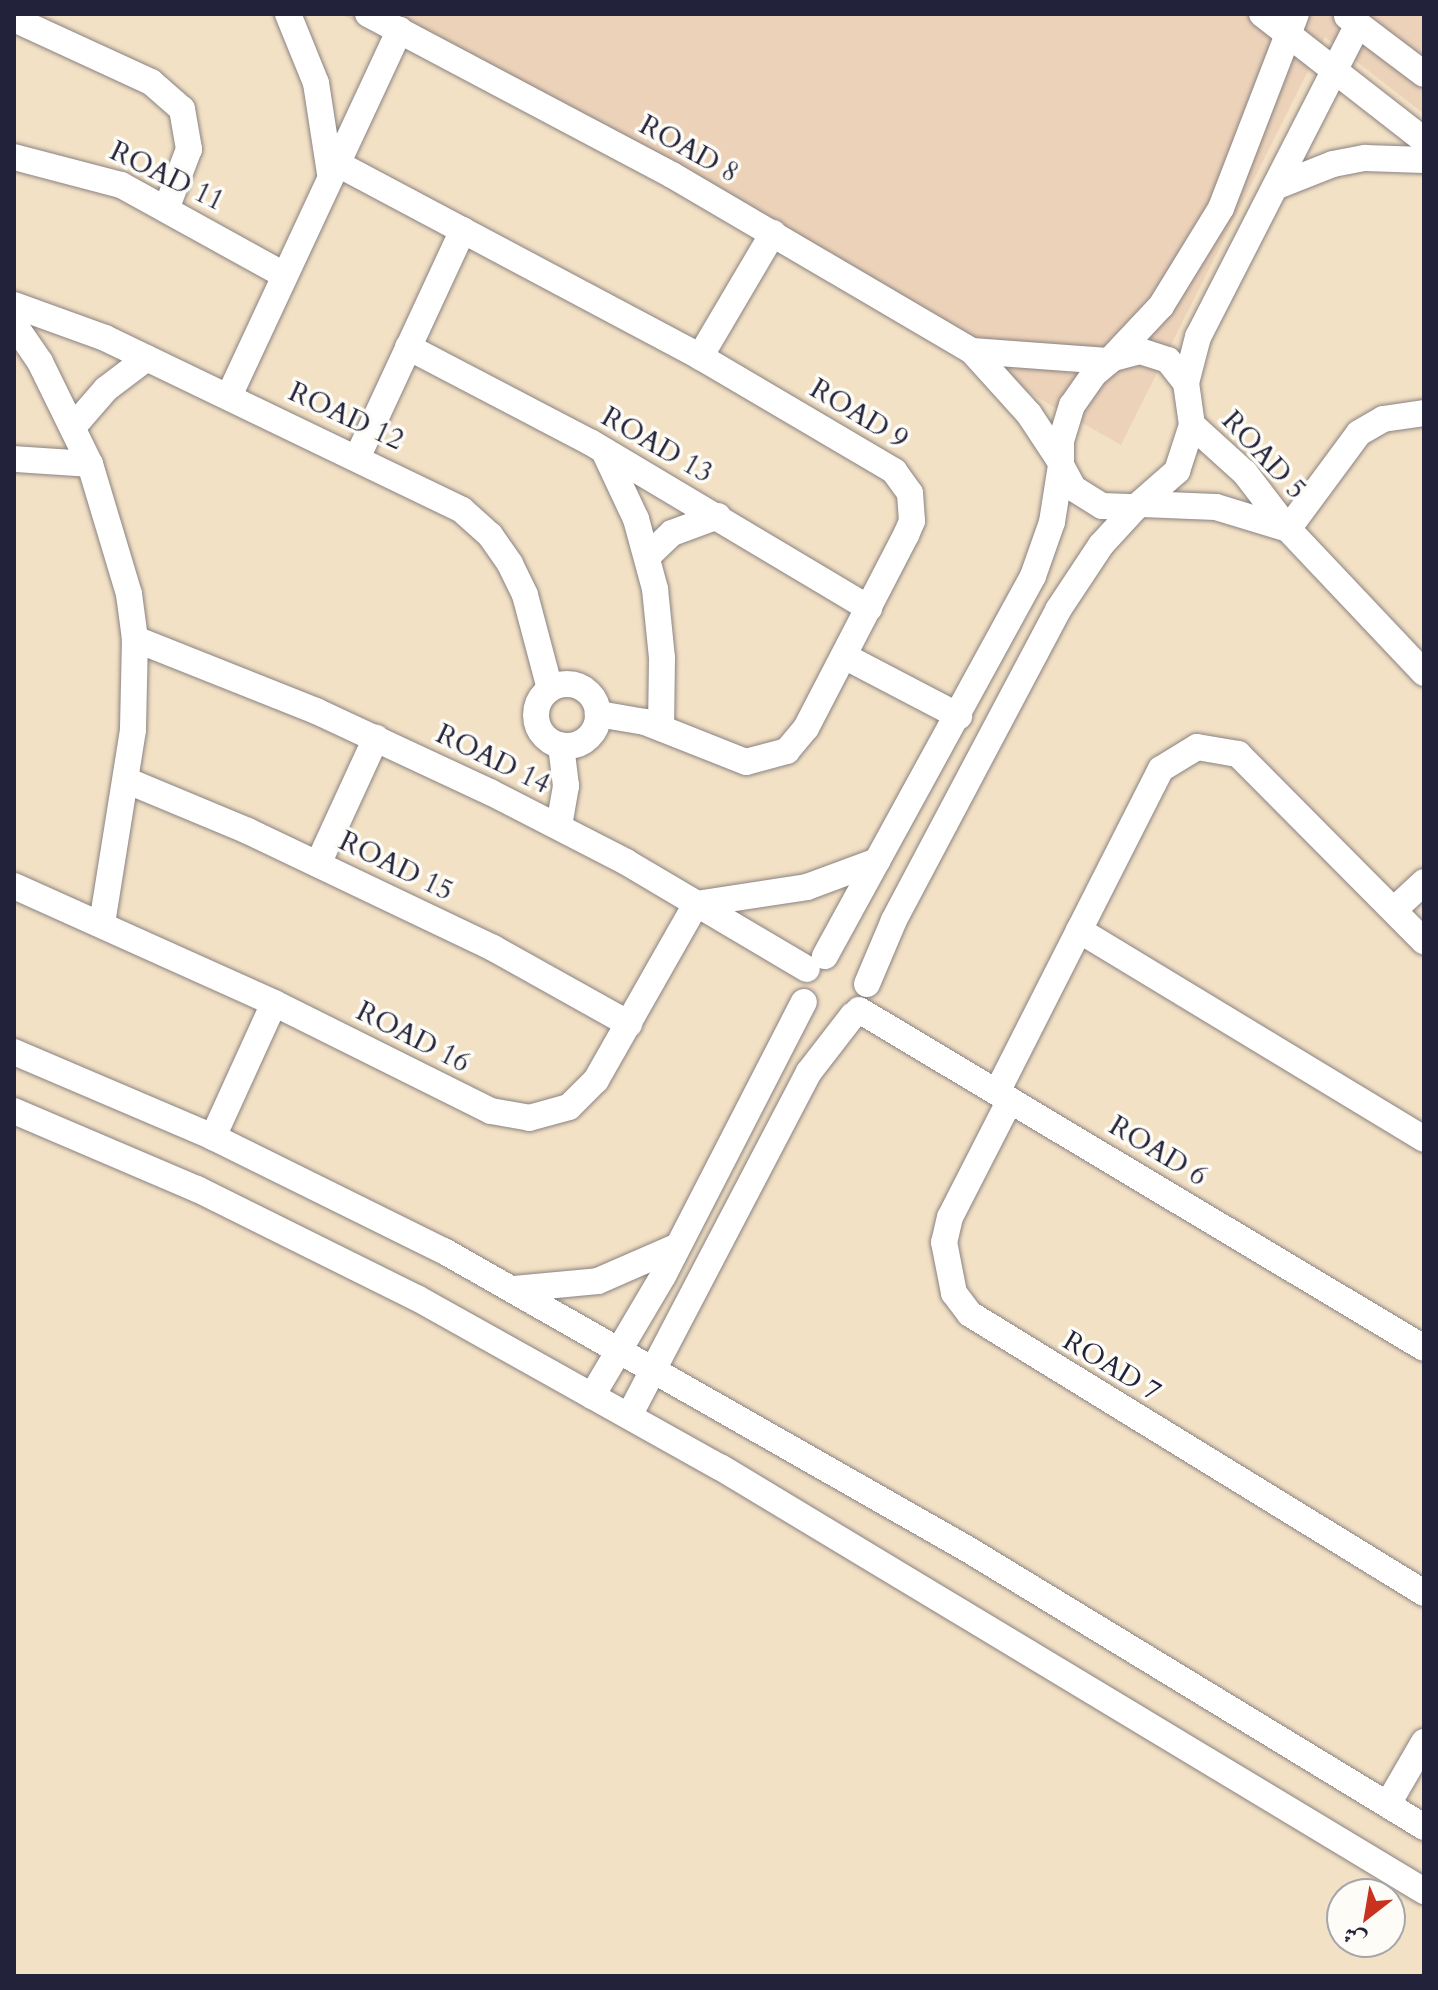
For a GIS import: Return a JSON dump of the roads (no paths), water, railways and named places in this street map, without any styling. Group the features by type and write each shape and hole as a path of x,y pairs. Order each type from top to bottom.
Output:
{"street":[{"path":"288,14 316,83 333,168"},
{"name":"ROAD 8","path":"368,14 773,233 972,351 1029,414 1060,463"},
{"path":"1262,14 1292,24 1334,71 1424,140"},
{"path":"14,19 151,82 182,109 189,149 167,207"},
{"path":"1186,383 1208,316 1334,71 1352,19 1424,74"},
{"path":"856,1012 821,1018 804,1002 801,985 877,861 959,716 1040,558 1072,405 1110,359 1161,306 1211,228 1250,146 1292,24"},
{"path":"229,396 400,30"},
{"name":"ROAD 11","path":"14,157 87,172 167,207 284,275"},
{"path":"1275,187 1333,164 1365,158 1424,160"},
{"name":"ROAD 9","path":"333,168 463,230 700,357 904,481 910,493 912,521 869,608 798,740 775,758 732,759 661,728 598,714"},
{"path":"358,456 463,230"},
{"path":"700,357 773,233"},
{"name":"ROAD 12","path":"14,305 58,318 147,358 358,456 462,510 490,535 525,595 550,689"},
{"path":"14,324 73,427 90,464 120,550 135,639 128,781 102,924"},
{"name":"ROAD 13","path":"408,347 604,451 869,608"},
{"name":"ROAD 8","path":"972,351 1110,359"},
{"path":"629,1416 809,1072 856,1012 890,927 1058,610 1101,545 1177,471 1192,425 1186,383 1179,369 1155,353 1110,359"},
{"path":"73,427 106,389 147,358"},
{"path":"1288,529 1359,433 1383,419 1424,413"},
{"name":"ROAD 5","path":"1192,425 1245,473 1288,529 1424,673"},
{"path":"604,451 648,556 660,624 661,728"},
{"path":"14,459 90,464"},
{"path":"1060,463 1086,499 1102,506 1139,505"},
{"name":"ROAD 5","path":"1139,505 1216,507 1288,529"},
{"path":"648,556 672,533 718,516"},
{"name":"ROAD 14","path":"135,639 376,738 559,826 696,904 816,963"},
{"path":"844,656 959,716"},
{"path":"559,826 566,786 561,745 538,726 537,705 550,689 577,685 592,697 598,714 582,742 561,745"},
{"path":"318,864 376,738"},
{"name":"ROAD 7","path":"1424,941 1238,754 1197,747 1161,769 1079,930 950,1217 944,1242 954,1293 970,1314 1424,1593"},
{"name":"ROAD 15","path":"128,781 318,864 539,971 629,1024"},
{"path":"696,904 807,887 877,861"},
{"path":"1394,910 1424,882"},
{"name":"ROAD 16","path":"14,886 274,1003 491,1111 529,1118 550,1115 584,1096 629,1024 696,904"},
{"path":"1079,930 1424,1139"},
{"path":"816,963 849,959 867,984"},
{"path":"592,1396 678,1246 804,1002"},
{"path":"213,1137 274,1003"},
{"name":"ROAD 6","path":"856,1012 1004,1096 1424,1348"},
{"path":"14,1052 213,1137 511,1289 656,1368 1424,1827"},
{"path":"14,1111 293,1235 629,1416 1424,1891"},
{"path":"511,1289 598,1281 678,1246"},
{"path":"1388,1804 1424,1742"}]}
